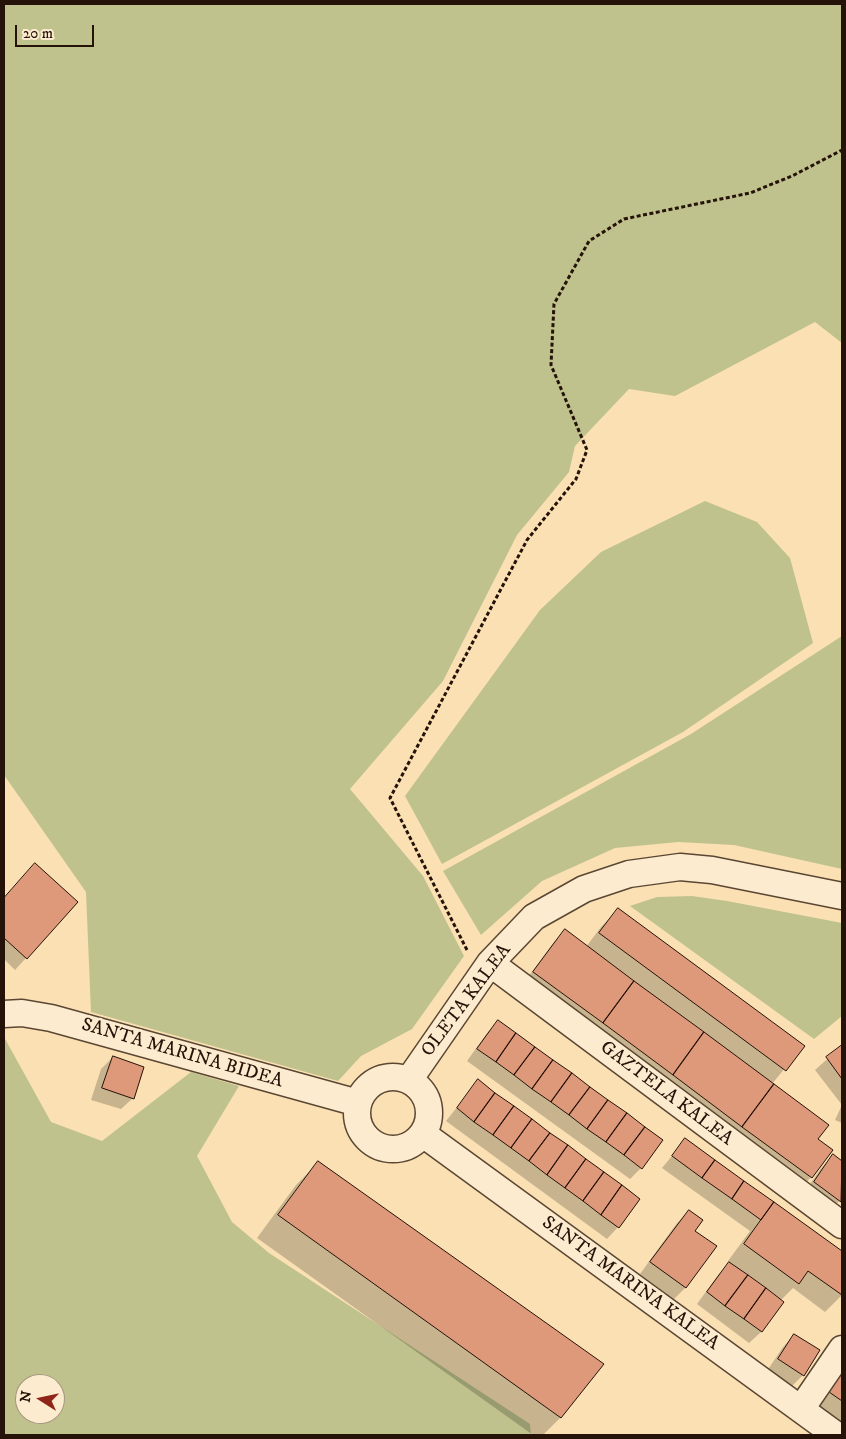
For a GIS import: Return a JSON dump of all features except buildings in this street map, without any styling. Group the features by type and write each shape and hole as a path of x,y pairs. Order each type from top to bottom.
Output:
{"street":[{"name":"OLETA KALEA","path":"409,1080 485,970 534,917 584,889 629,874 680,866 712,870 842,896"},
{"name":"GAZTELA KALEA","path":"485,970 842,1225"},
{"name":"SANTA MARINA BIDEA","path":"4,1014 22,1013 52,1018 358,1103"},
{"path":"396,1077 409,1080 423,1093 429,1110 428,1123 423,1134 405,1148 394,1150 377,1146 364,1136 358,1126 358,1103 364,1092 373,1083 384,1078 396,1077"},
{"name":"SANTA MARINA KALEA","path":"423,1134 836,1435"},
{"path":"801,1410 842,1348"}],"path":[{"path":"485,970 390,798 527,540 576,479 587,450 550,365 554,304 589,241 624,219 750,192 792,176 842,150"}],"green space":[{"path":"4,4 842,4 842,343 815,322 675,396 629,389 575,446 569,472 517,535 443,681 350,789 423,876 464,956 412,1029 361,1056 338,1081 91,1012 86,892 4,775"},
{"path":"705,501 757,522 790,558 813,643 683,732 442,864 405,796 540,610 601,552"},
{"path":"842,636 842,869 734,845 678,842 615,848 542,881 481,935 443,871 691,734"},
{"path":"692,896 842,923 842,1016 814,1039 630,906 657,897"},
{"path":"4,1037 51,1122 102,1141 191,1072 239,1086 197,1156 232,1222 269,1253 530,1424 531,1435 4,1435"}]}
